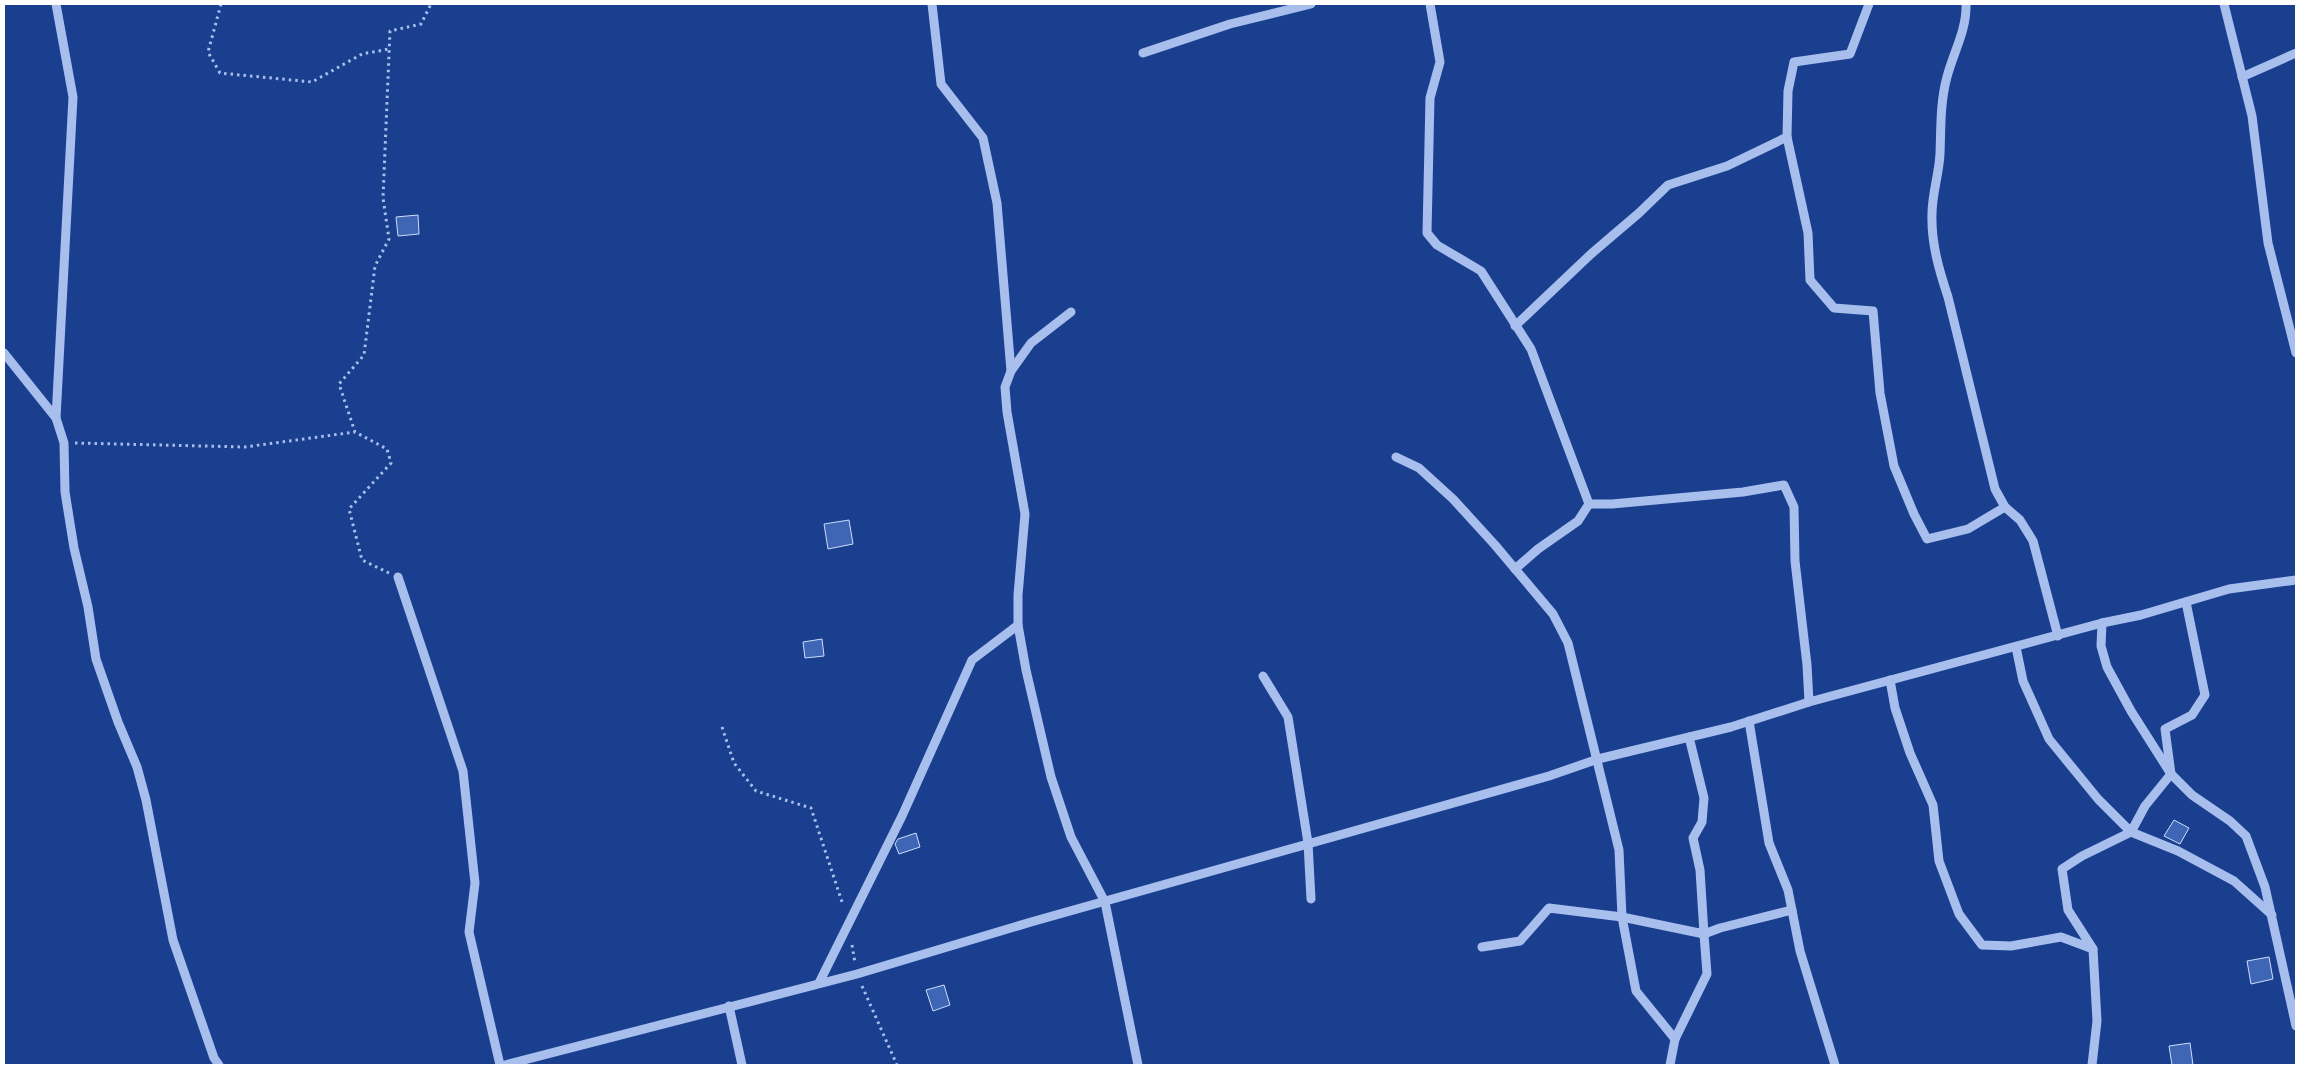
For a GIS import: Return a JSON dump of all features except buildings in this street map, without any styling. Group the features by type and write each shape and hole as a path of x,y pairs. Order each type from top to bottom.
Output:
{"street":[{"path":"56,4 74,97 56,418"},
{"path":"932,4 941,84 983,138 997,203 1011,371"},
{"path":"1143,54 1230,24 1311,4"},
{"path":"1430,4 1440,62 1430,98 1427,233 1437,245 1482,270 1531,349 1589,504"},
{"path":"1869,4 1850,54 1794,62 1788,91 1787,137 1808,233 1810,280 1834,308 1873,311 1880,393 1894,466 1914,514 1927,539 1968,529 2005,507"},
{"path":"1966,4 1967,12 1961,36 1946,78 1940,128 1937,185 1932,213 1933,238 1938,267 1948,297 1995,489 2005,507 2020,520 2033,541 2058,636"},
{"path":"2224,4 2252,116 2268,243 2296,353"},
{"path":"2242,77 2296,52"},
{"path":"1515,326 1668,185 1728,166 1787,137"},
{"path":"1071,312 1031,344 1011,371 1005,387 1007,412 1025,514 1018,595 1018,625 1026,670 1051,777 1071,837 1105,902 1138,1065"},
{"path":"4,353 56,418 64,442 65,492 74,548 88,607 96,659 118,722 137,767 146,800 173,940 214,1058 219,1065"},
{"path":"1396,457 1419,468 1453,498 1553,614 1568,642 1619,850 1622,917 1636,991 1675,1039"},
{"path":"1589,504 1612,504 1743,492 1784,485 1794,507 1795,561 1807,665 1809,702"},
{"path":"1516,569 1538,549 1578,521 1589,504"},
{"path":"398,577 463,771 476,883 468,932 500,1065"},
{"path":"505,1065 857,974 1308,843 1550,776 1598,759 1749,721 1809,702 2102,623 2141,615 2229,589 2296,580"},
{"path":"2092,1065 2097,1021 2093,948 2068,910 2062,869 2082,856 2131,832 2145,806 2171,774 2165,728 2192,715 2205,695 2186,602"},
{"path":"2102,623 2101,646 2107,667 2131,711 2171,774 2192,795 2230,821 2246,836 2265,887 2296,1026"},
{"path":"819,983 902,816 972,660 1018,625"},
{"path":"2016,647 2023,681 2049,739 2098,799 2131,832 2178,851 2234,881 2272,916"},
{"path":"1264,676 1288,717 1308,843 1311,900"},
{"path":"1890,680 1895,708 1910,753 1933,805 1939,861 1960,914 1982,945 2011,946 2061,937 2093,948"},
{"path":"1749,721 1769,844 1788,890 1800,951 1835,1065"},
{"path":"1670,1065 1675,1039 1707,974 1700,870 1693,838 1702,822 1704,798 1689,737"},
{"path":"1482,947 1520,941 1549,908 1622,917 1704,934 1792,910"},
{"path":"729,1006 742,1065"}],"path":[{"path":"221,4 208,52 220,73 312,82 362,54 390,49"},
{"path":"355,432 339,384 364,355 376,266 389,239 382,198 390,31 422,24 431,4"},
{"path":"64,442 245,447 355,432 387,449 391,463 349,509 362,560 398,577"},
{"path":"722,727 734,762 756,791 811,808 832,865 849,923 857,974 897,1065"}]}
